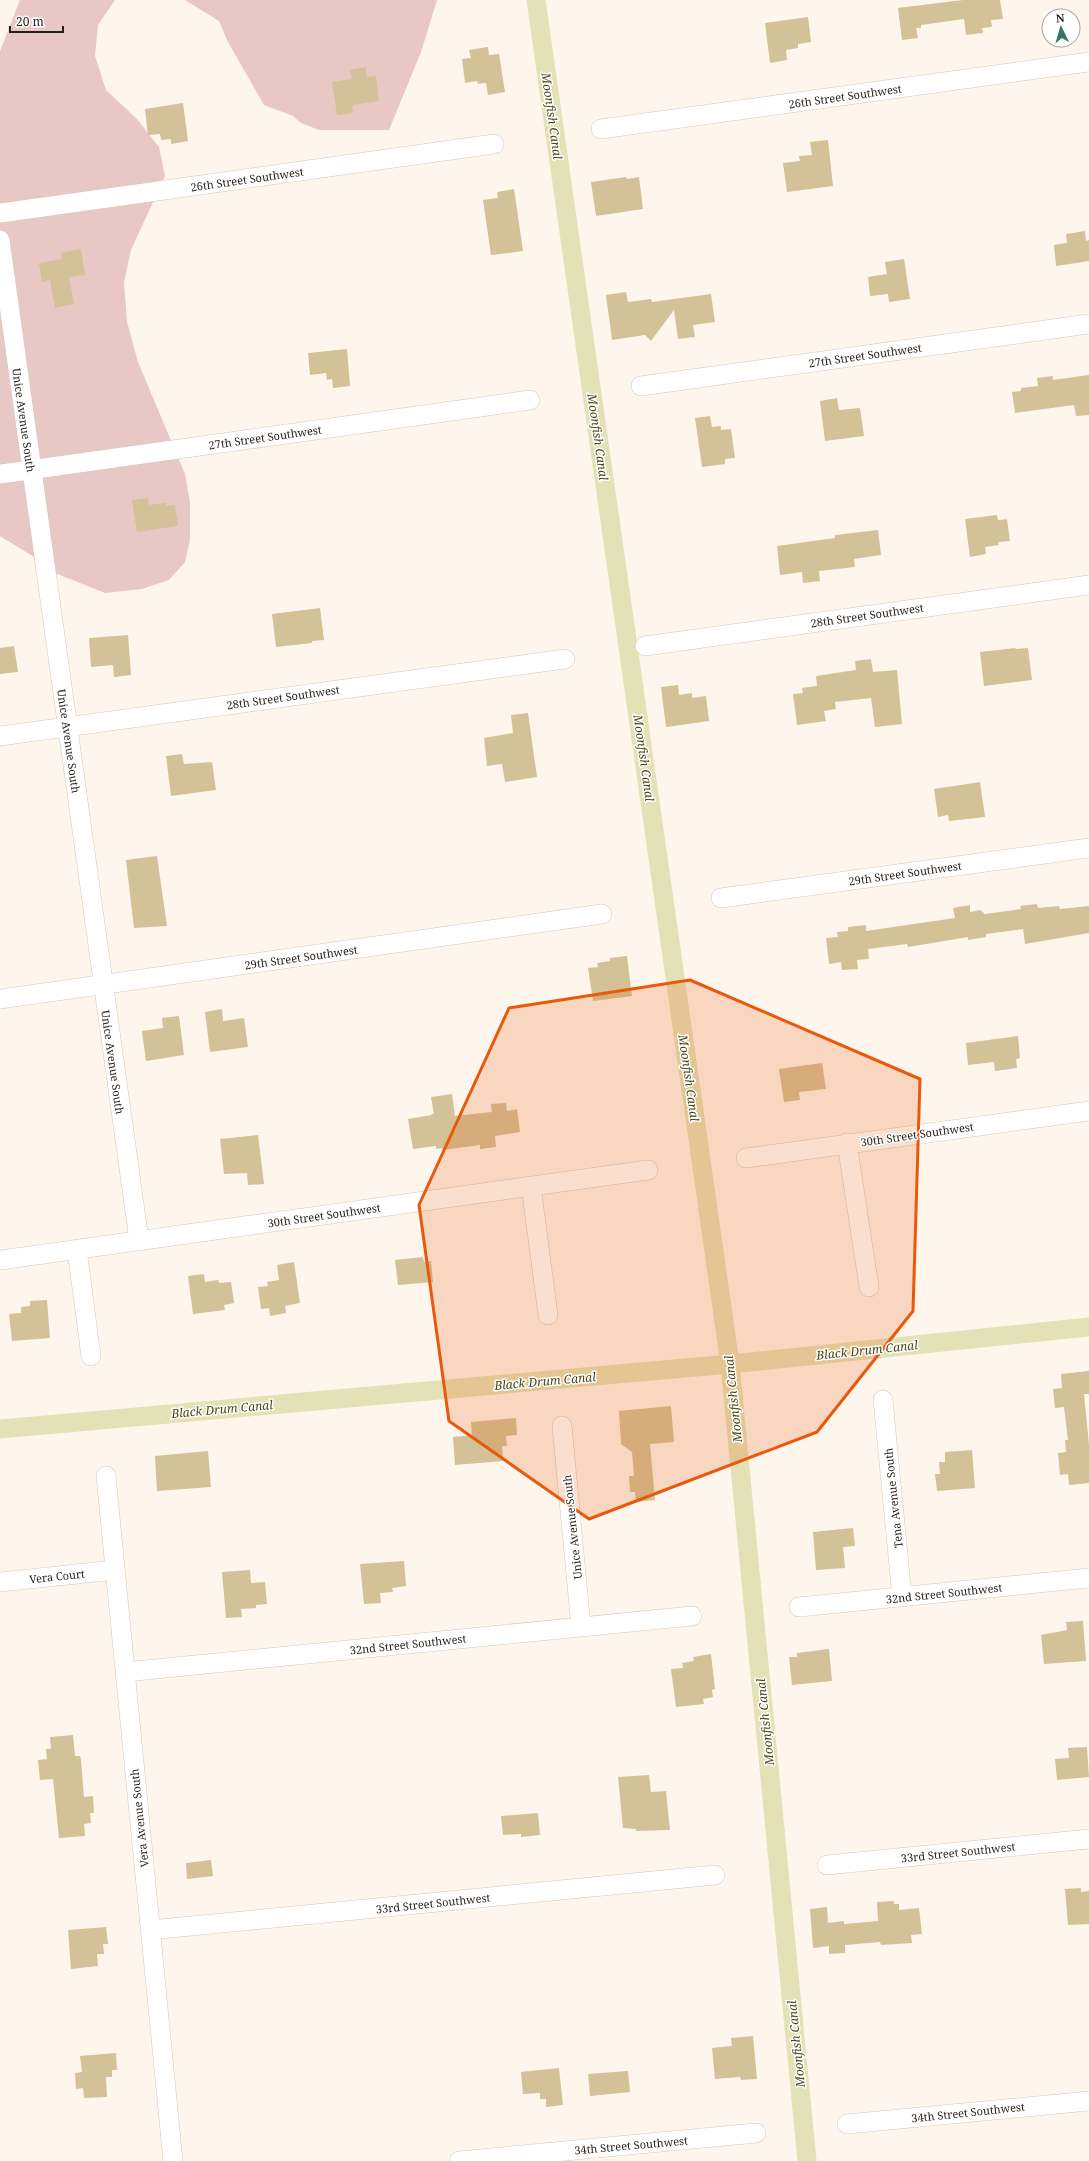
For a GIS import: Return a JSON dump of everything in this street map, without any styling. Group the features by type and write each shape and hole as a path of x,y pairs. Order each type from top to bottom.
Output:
{"street":[{"name":"26th Street Southwest","path":"601,129 1089,62"},
{"name":"26th Street Southwest","path":"0,213 494,144"},
{"name":"Unice Avenue South","path":"0,240 102,985 139,1240"},
{"name":"27th Street Southwest","path":"641,386 1089,324"},
{"name":"27th Street Southwest","path":"0,474 530,400"},
{"name":"28th Street Southwest","path":"645,646 1089,585"},
{"name":"28th Street Southwest","path":"0,736 565,659"},
{"name":"29th Street Southwest","path":"721,898 1089,848"},
{"name":"29th Street Southwest","path":"0,999 602,914"},
{"name":"30th Street Southwest","path":"746,1158 1089,1111"},
{"path":"847,1144 868,1288"},
{"name":"30th Street Southwest","path":"0,1260 648,1170"},
{"path":"531,1186 548,1315"},
{"path":"77,1250 91,1356"},
{"name":"Tena Avenue South","path":"883,1400 902,1597"},
{"name":"Unice Avenue South","path":"562,1426 581,1627"},
{"name":"Vera Avenue South","path":"106,1476 173,2161"},
{"name":"Vera Court","path":"0,1582 115,1570"},
{"name":"32nd Street Southwest","path":"799,1607 1089,1578"},
{"name":"32nd Street Southwest","path":"125,1672 692,1616"},
{"name":"33rd Street Southwest","path":"827,1865 1089,1839"},
{"name":"33rd Street Southwest","path":"150,1930 715,1875"},
{"name":"34th Street Southwest","path":"846,2124 1089,2100"},
{"name":"34th Street Southwest","path":"459,2161 756,2133"}],"highlighted area":[{"path":"690,980 920,1079 913,1311 817,1432 589,1519 449,1421 419,1205 509,1008"}],"shaded area":[{"path":"20,0 115,0 98,25 95,56 106,90 137,119 159,147 165,176 131,250 124,282 127,322 138,362 185,474 190,502 190,540 185,562 169,580 142,589 105,593 50,571 31,555 0,536 0,51"},
{"path":"185,0 437,0 421,52 389,130 319,130 301,123 293,116 264,105 228,42 219,21"}],"building":[{"path":"963,0 1000,0 1003,19 991,20 992,27 982,28 983,33 966,35 964,19 921,25 921,28 916,28 918,38 902,40 898,8"},
{"path":"808,17 811,42 798,44 798,48 786,50 787,60 770,63 765,23"},
{"path":"488,47 489,55 499,54 505,92 488,95 486,83 478,84 477,81 465,83 462,59 471,58 469,50"},
{"path":"366,67 367,77 376,76 379,101 352,105 353,113 337,115 332,82 352,79 350,70"},
{"path":"183,103 188,141 171,144 171,139 161,140 160,134 148,135 145,109"},
{"path":"828,140 833,186 787,192 783,163 800,161 799,156 812,155 810,142"},
{"path":"626,177 627,179 639,177 643,209 596,216 591,182"},
{"path":"514,189 523,251 491,255 483,200 498,198 497,192"},
{"path":"1085,231 1086,241 1089,240 1089,261 1056,266 1054,245 1067,243 1066,234"},
{"path":"81,249 85,275 69,277 74,304 55,308 50,280 42,282 39,263 62,259 61,253"},
{"path":"904,259 910,299 889,302 888,294 870,296 868,277 887,274 885,262"},
{"path":"626,292 628,302 651,299 652,302 711,294 715,322 693,325 695,337 678,339 674,310 651,341 645,335 612,340 606,295"},
{"path":"347,349 350,386 333,388 332,379 327,380 326,373 310,375 308,353"},
{"path":"1089,375 1089,415 1076,416 1074,405 1015,413 1012,392 1021,391 1021,388 1038,386 1037,378 1053,376 1053,380"},
{"path":"837,398 839,410 860,408 864,436 825,441 820,401"},
{"path":"710,416 712,427 721,426 721,430 731,429 735,458 725,459 725,464 702,467 695,418"},
{"path":"148,498 149,505 166,503 166,506 175,505 178,526 137,532 132,500"},
{"path":"997,515 998,520 1007,519 1010,541 998,542 999,545 985,547 986,554 970,557 965,519"},
{"path":"878,530 881,555 854,559 855,567 819,571 820,581 803,583 802,572 780,575 777,546 835,538 835,535"},
{"path":"320,608 324,640 312,641 312,643 276,647 272,614"},
{"path":"128,635 131,675 114,677 113,665 91,667 89,638"},
{"path":"14,646 18,672 0,674 0,648"},
{"path":"1028,648 1032,680 984,686 980,652"},
{"path":"871,659 873,672 897,670 902,724 875,727 871,698 835,702 836,709 824,711 826,721 797,725 793,694 803,693 802,688 817,686 816,676 856,670 855,661"},
{"path":"678,685 679,695 692,693 692,698 706,696 709,721 666,727 661,687"},
{"path":"528,713 537,777 505,782 502,764 487,766 484,738 513,733 511,715"},
{"path":"182,754 184,764 212,762 216,790 171,796 166,756"},
{"path":"980,782 985,817 949,821 948,815 938,817 934,789"},
{"path":"157,856 167,926 134,928 126,860"},
{"path":"1037,904 1038,908 1059,906 1060,909 1089,906 1089,933 1025,944 1023,929 986,934 986,937 968,940 968,937 908,947 907,944 868,949 869,959 857,960 858,969 842,970 841,962 829,964 826,938 838,937 837,932 848,931 848,927 866,925 866,931 955,918 953,908 970,905 970,912 980,910 985,914 1021,909 1020,906"},
{"path":"627,956 632,996 593,1001 588,968 598,967 597,963 610,961 610,958"},
{"path":"222,1009 223,1021 244,1018 248,1047 210,1052 205,1012"},
{"path":"179,1016 184,1055 146,1061 142,1031 163,1028 162,1018"},
{"path":"1018,1036 1020,1058 1016,1059 1017,1068 995,1071 994,1062 968,1065 966,1043"},
{"path":"822,1063 826,1089 799,1092 800,1100 784,1102 779,1069"},
{"path":"452,1094 455,1116 492,1112 491,1104 506,1103 507,1111 517,1109 520,1132 495,1136 496,1147 480,1149 480,1145 443,1150 442,1148 436,1149 436,1146 413,1149 408,1119 434,1114 431,1097"},
{"path":"258,1135 264,1184 248,1185 247,1173 224,1174 220,1139"},
{"path":"423,1257 424,1262 431,1261 433,1282 398,1285 395,1260"},
{"path":"294,1262 300,1303 285,1306 286,1313 270,1316 269,1308 261,1309 258,1287 268,1286 267,1282 279,1280 277,1265"},
{"path":"204,1274 205,1282 218,1280 219,1283 231,1282 234,1303 224,1305 225,1310 193,1314 188,1276"},
{"path":"47,1300 50,1338 12,1341 9,1314 21,1313 21,1307 30,1306 30,1301"},
{"path":"1089,1371 1089,1394 1084,1394 1089,1445 1089,1483 1069,1485 1068,1474 1060,1475 1058,1453 1066,1452 1065,1440 1068,1440 1064,1407 1055,1408 1053,1389 1062,1388 1061,1374"},
{"path":"671,1406 674,1442 650,1444 655,1500 636,1502 635,1492 630,1492 629,1476 634,1476 632,1452 621,1444 619,1411"},
{"path":"516,1418 517,1435 506,1436 507,1446 502,1446 503,1461 455,1465 453,1437 472,1435 471,1422"},
{"path":"972,1450 975,1488 937,1491 935,1474 940,1474 939,1462 945,1462 945,1452"},
{"path":"208,1451 211,1487 157,1491 155,1456"},
{"path":"853,1528 855,1546 843,1547 845,1568 816,1570 813,1532"},
{"path":"404,1561 406,1586 392,1588 393,1592 380,1593 381,1603 364,1604 360,1564"},
{"path":"250,1570 251,1583 265,1582 267,1604 256,1605 256,1608 241,1609 242,1617 226,1618 222,1572"},
{"path":"1083,1621 1086,1661 1044,1664 1041,1635 1067,1630 1066,1622"},
{"path":"829,1649 832,1681 792,1685 789,1657 797,1657 797,1653"},
{"path":"711,1654 715,1689 712,1690 713,1697 703,1699 704,1704 676,1707 671,1669 683,1668 682,1663 694,1661 693,1657"},
{"path":"73,1735 75,1756 80,1756 81,1760 84,1797 93,1796 94,1813 90,1813 91,1823 84,1824 85,1836 59,1838 53,1779 40,1780 38,1760 47,1759 46,1749 51,1749 50,1737"},
{"path":"1087,1747 1089,1777 1057,1780 1055,1759 1069,1758 1068,1748"},
{"path":"649,1775 651,1792 666,1791 670,1830 636,1831 636,1829 623,1828 618,1777"},
{"path":"538,1813 540,1835 521,1837 521,1834 503,1835 501,1816"},
{"path":"211,1860 213,1876 187,1879 186,1863"},
{"path":"1081,1888 1081,1892 1089,1891 1089,1924 1068,1925 1065,1889"},
{"path":"894,1901 894,1904 899,1904 899,1910 919,1908 922,1934 911,1935 912,1943 881,1945 880,1942 845,1945 845,1953 829,1954 829,1946 813,1948 810,1909 827,1907 828,1923 844,1921 844,1924 878,1921 877,1902"},
{"path":"106,1927 108,1944 103,1944 104,1954 97,1954 98,1966 71,1969 68,1930"},
{"path":"753,2036 757,2079 741,2080 740,2077 715,2079 712,2048 732,2046 731,2038"},
{"path":"116,2053 117,2070 112,2070 112,2077 106,2077 107,2097 84,2098 83,2088 76,2089 75,2073 82,2072 80,2056"},
{"path":"559,2068 563,2105 546,2107 546,2099 540,2099 540,2093 523,2094 521,2072"},
{"path":"628,2071 630,2092 590,2096 588,2074"}],"waterway":[{"name":"Moonfish Canal","path":"536,0 730,1364 807,2161"},
{"name":"Black Drum Canal","path":"0,1429 730,1364 1089,1327"}]}
